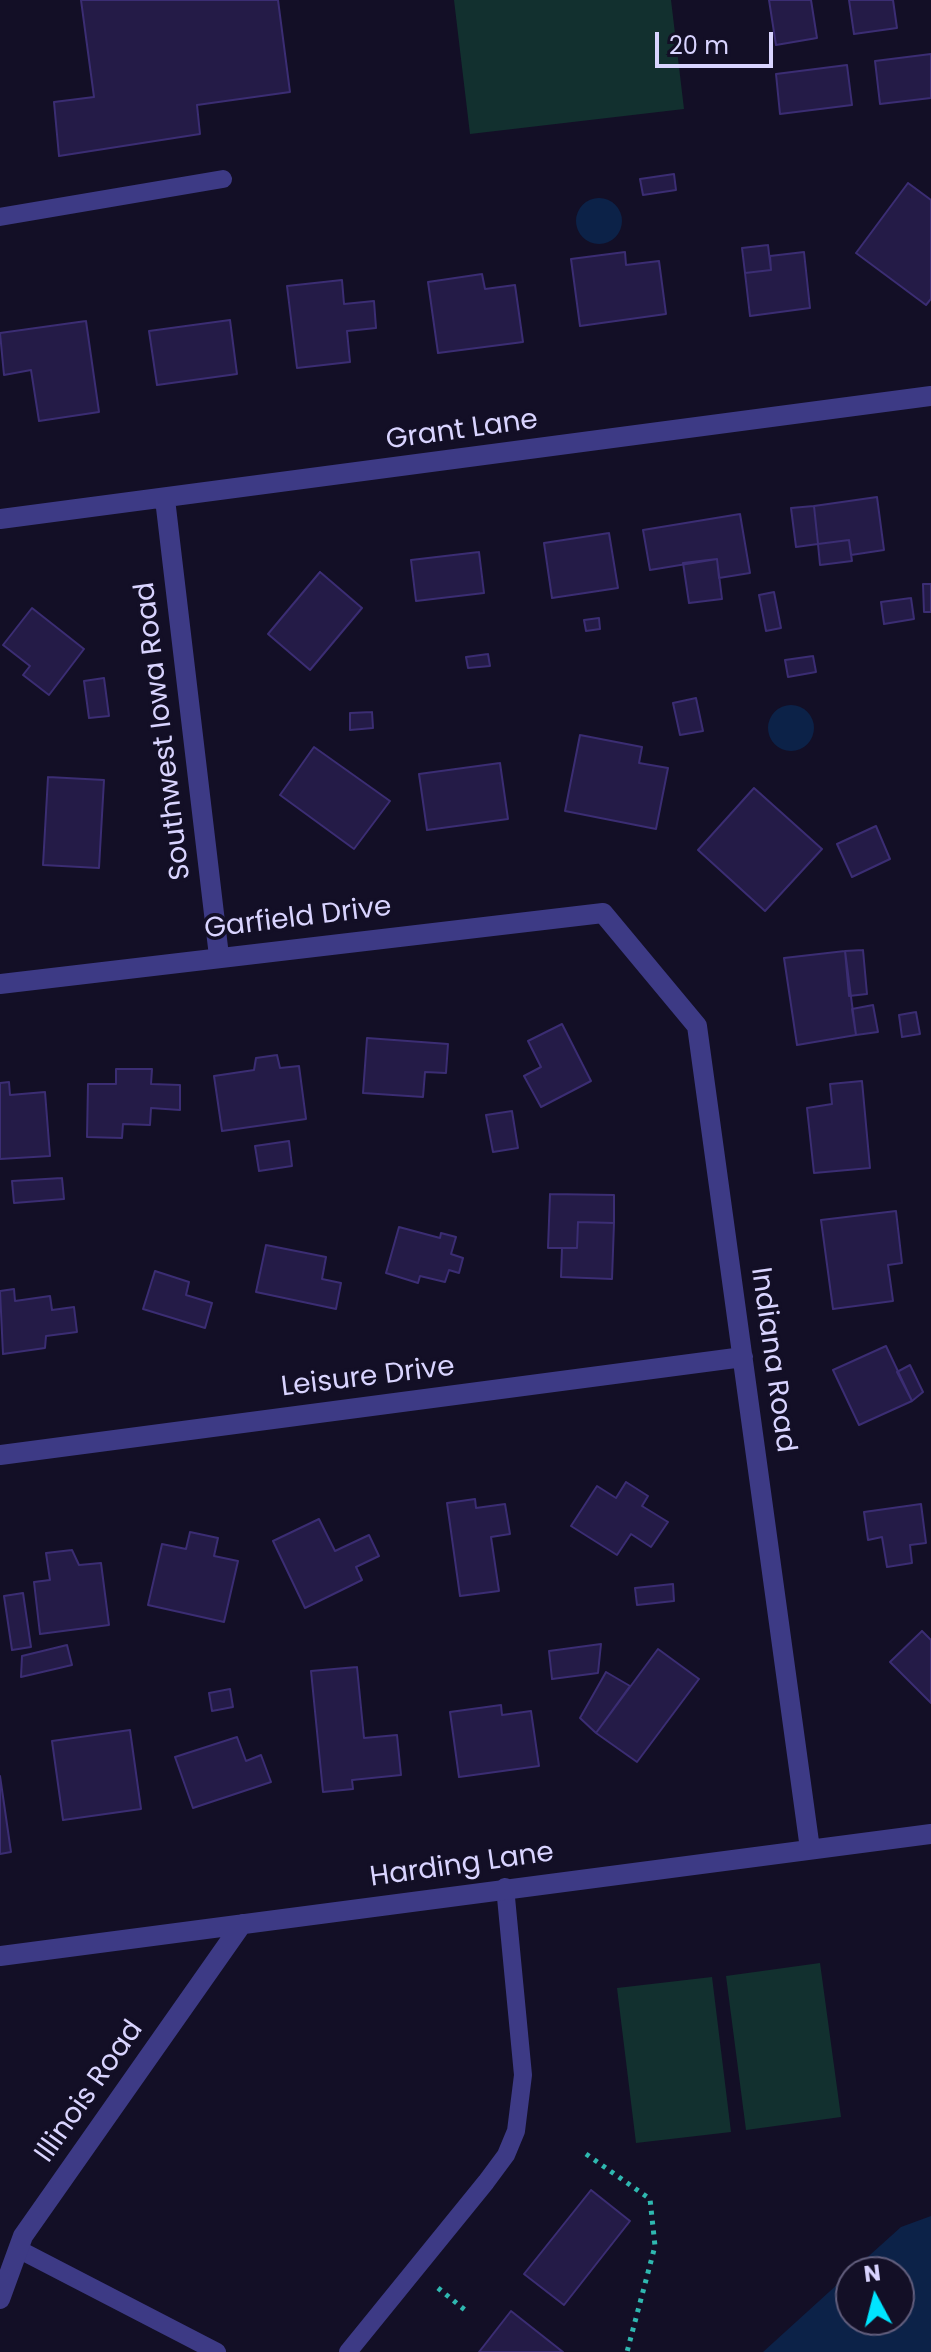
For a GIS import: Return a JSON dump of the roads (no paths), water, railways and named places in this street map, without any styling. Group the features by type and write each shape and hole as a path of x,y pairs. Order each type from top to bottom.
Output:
{"street":[{"name":"Grant Lane","path":"0,519 931,396"},
{"name":"Southwest Iowa Road","path":"165,499 219,956"},
{"name":"Garfield Drive","path":"0,984 603,913"},
{"name":"Indiana Road","path":"603,913 697,1026 810,1849"},
{"name":"Leisure Drive","path":"0,1455 743,1357"},
{"name":"Harding Lane","path":"0,1956 505,1887 931,1834"},
{"name":"Illinois Road","path":"0,2299 23,2236 242,1924"}],"lane":[{"path":"0,217 223,179"},
{"path":"348,2352 486,2182 506,2155 516,2131 523,2075 505,1887"},
{"path":"18,2249 217,2352"}],"water":[{"path":"599,198 616,204 622,221 616,238 599,244 582,238 576,221 582,204"},
{"path":"791,705 807,712 814,728 807,744 791,751 775,744 768,728 775,712"},
{"path":"931,2216 931,2352 763,2352 835,2287 835,2336 915,2336 915,2256 869,2256 901,2227"}]}
